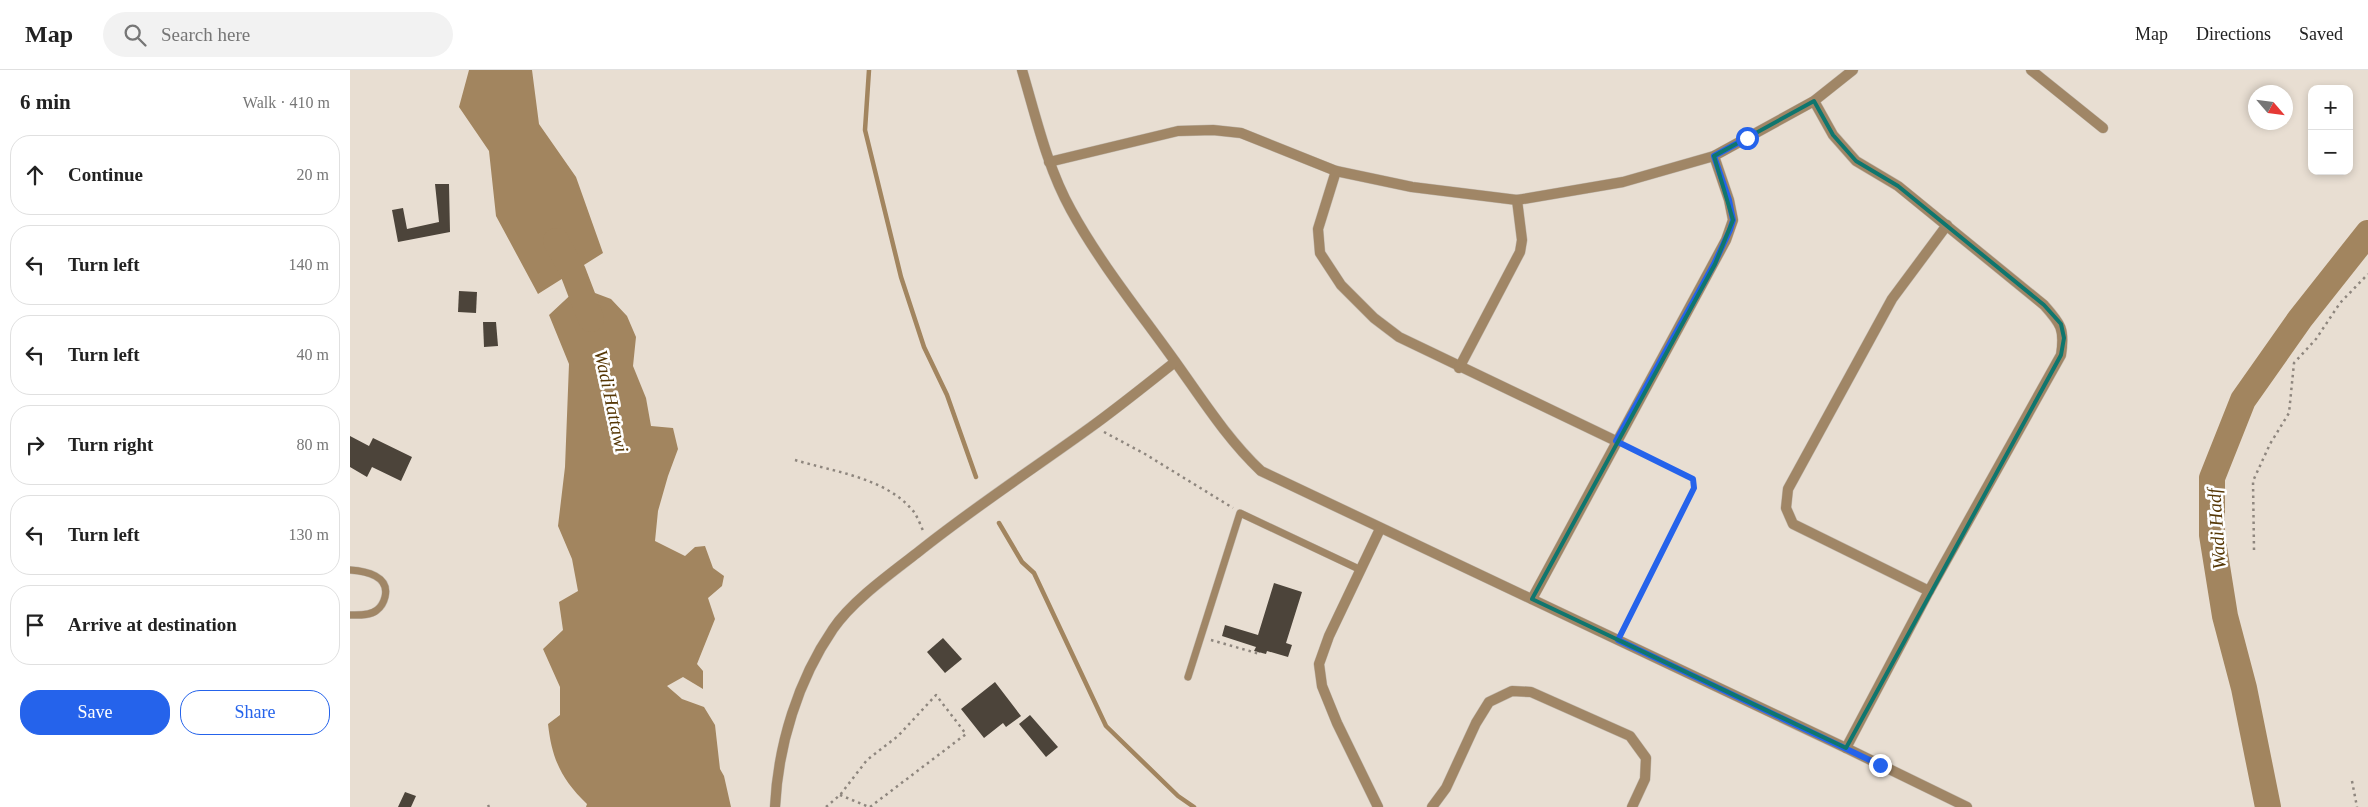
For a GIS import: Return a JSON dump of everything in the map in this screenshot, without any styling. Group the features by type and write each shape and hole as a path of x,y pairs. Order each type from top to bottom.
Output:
{"street":[{"path":"1022,70 1049,162 1070,209 1100,257 1242,454 1261,471 1967,807"},
{"path":"1049,162 1178,131 1213,130 1241,133 1336,171 1412,187 1516,200 1623,182 1714,156 1814,101 1853,70"},
{"path":"2031,70 2103,128"},
{"path":"1814,101 1834,135 1856,161 1898,186 2044,305 2060,324 2064,338 2061,355 2052,372 1929,591 1846,748"},
{"path":"1532,599 1726,240 1733,220 1729,200 1714,156"},
{"path":"1336,171 1318,229 1320,253 1332,273 1374,318 1398,337 1458,368 1616,441"},
{"path":"1458,368 1520,252 1522,240 1516,200"},
{"path":"1929,591 1793,524 1786,508 1788,489 1892,298 1947,225"},
{"path":"775,807 782,757 793,714 808,671 834,628 871,589 929,543 1092,426 1175,362"},
{"path":"1378,807 1337,722 1322,686 1320,664 1329,636 1380,529"},
{"path":"1432,807 1446,788 1476,724 1489,702 1512,691 1531,692 1630,736 1646,758 1645,779 1632,807"}],"lane":[{"path":"1188,677 1240,513 1361,570"},
{"path":"350,570 362,571 376,576 382,581 386,592 384,601 377,611 363,615 350,615"}],"path":[{"path":"2254,550 2253,481 2270,444 2289,413 2294,364 2316,339 2340,303 2368,274"},
{"path":"1092,426 1145,454 1240,513"},
{"path":"1616,441 1693,479 1694,488 1618,640"},
{"path":"795,460 861,480 892,492 914,513 929,543"},
{"path":"1200,637 1260,654 1260,652"},
{"path":"826,807 840,795 867,760 898,736 936,695 966,734 870,807 840,795"},
{"path":"2352,781 2357,807"}],"highlighted area":[{"path":"1814,101 1833,135 1856,161 1898,186 2044,305 2061,324 2064,338 2061,355 1846,748 1532,599 1715,264 1733,220 1714,156"}],"water":[{"path":"469,70 532,70 539,124 576,177 603,253 538,294 496,216 489,151 459,107"},
{"path":"579,287 611,299 627,316 636,337 633,366 646,398 651,426 673,428 678,449 658,511 655,541 685,556 695,547 705,546 713,568 724,576 722,586 708,598 715,619 697,664 703,671 703,689 683,677 667,686 682,699 704,707 715,725 720,769 724,776 731,807 586,807 587,804 565,778 552,748 548,724 560,715 560,687 543,649 563,630 559,602 578,591 572,559 558,526 565,467 569,364 549,315"}],"building":[{"path":"435,184 449,184 450,232 398,242 392,210 403,208 407,229 439,222"},
{"path":"459,291 477,292 476,313 458,312"},
{"path":"483,322 496,322 498,346 484,347"},
{"path":"350,436 369,446 373,438 412,457 401,481 372,467 367,477 350,467"},
{"path":"1274,583 1302,592 1286,643 1292,645 1288,657 1267,651 1266,654 1254,651 1256,647 1222,636 1225,625 1258,635"},
{"path":"943,638 962,659 945,673 927,652"},
{"path":"995,682 1021,716 1006,727 1003,723 984,738 961,709"},
{"path":"1030,715 1058,747 1046,757 1019,724"},
{"path":"405,792 416,796 411,807 398,807"}],"waterway":[{"path":"869,70 865,130 901,277 924,347 947,395 976,477"},
{"name":"Wadi Hadf","path":"2268,807 2244,688 2225,616 2212,535 2212,478 2243,400 2300,319 2368,233"},
{"name":"Wadi Hattawi","path":"556,241 573,272 591,319"},
{"path":"999,523 1022,562 1034,573 1106,726 1178,796 1194,807"}],"route":[{"path":"1747,138 1714,156 1729,200 1733,220 1730,230 1714,264 1616,441 1693,479 1694,488 1618,640 1880,765"}]}
